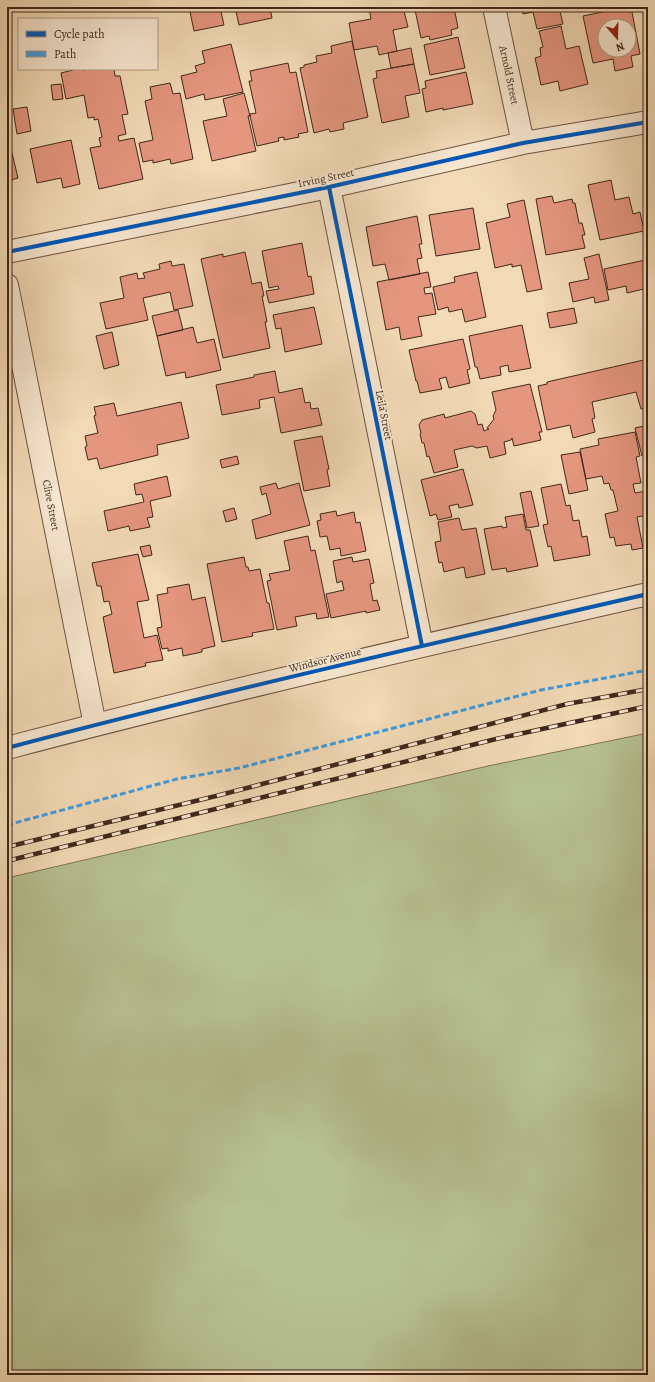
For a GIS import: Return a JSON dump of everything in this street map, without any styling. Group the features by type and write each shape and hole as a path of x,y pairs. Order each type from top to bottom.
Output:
{"street":[{"name":"Arnold Street","path":"494,7 524,143"},
{"name":"Irving Street","path":"7,252 329,187 524,143 648,122"},
{"name":"Leila Street","path":"329,187 422,646"},
{"name":"Clive Street","path":"7,285 95,725"},
{"name":"Windsor Avenue","path":"7,748 95,725 422,646 648,594"}],"green space":[{"path":"648,733 648,1375 7,1375 7,878 488,766"}],"building":[{"path":"189,7 220,7 224,25 194,31"},
{"path":"235,7 270,7 272,18 239,25"},
{"path":"403,7 408,27 393,30 397,51 379,55 377,46 354,50 349,23 371,19 369,8"},
{"path":"422,7 454,7 458,28 451,30 452,35 430,40 429,36 421,38 415,10"},
{"path":"522,7 559,7 563,24 537,29 533,12 523,14"},
{"path":"631,7 633,18 597,18 597,58 631,58 633,67 615,71 613,59 593,63 583,16"},
{"path":"561,26 566,49 579,46 588,84 560,91 558,81 541,85 535,58 541,56 540,48 543,47 539,31"},
{"path":"458,37 465,68 430,75 424,45"},
{"path":"637,38 640,54 637,55"},
{"path":"352,41 368,117 343,123 344,129 330,132 329,129 314,133 300,68 304,67 304,65 317,62 316,56 332,53 331,46"},
{"path":"231,44 243,92 205,100 204,94 186,99 181,76 197,72 195,66 205,63 202,51"},
{"path":"411,48 414,64 391,68 388,53"},
{"path":"288,63 290,73 296,72 308,132 298,134 299,137 284,140 284,137 278,138 279,141 257,146 250,116 250,114 256,113 249,81 252,81 250,71"},
{"path":"414,64 420,93 405,96 409,117 382,123 373,79 377,78 376,71"},
{"path":"73,70 114,70 115,76 120,76 128,114 122,115 126,134 118,136 119,141 134,138 143,179 99,189 90,148 101,146 99,138 102,137 98,119 94,120 94,117 88,118 84,95 66,99 61,73"},
{"path":"466,72 473,104 426,112 422,89 426,88 425,81"},
{"path":"170,83 173,94 180,93 193,159 171,164 170,159 153,163 153,160 143,162 139,143 153,140 145,101 152,99 150,87"},
{"path":"61,84 63,99 53,100 51,85"},
{"path":"244,93 250,116 248,116 256,151 212,161 203,121 227,116 223,99"},
{"path":"27,107 31,131 17,134 13,109"},
{"path":"71,140 80,184 63,188 61,178 37,183 30,149"},
{"path":"11,149 18,178 7,181 7,150"},
{"path":"611,180 615,200 629,197 633,214 640,212 644,231 600,240 588,185"},
{"path":"552,196 554,203 572,199 573,203 575,203 579,223 582,223 585,235 582,235 585,248 546,255 536,199"},
{"path":"524,200 542,289 527,292 521,265 512,267 512,264 495,268 486,223 510,217 507,204"},
{"path":"473,208 480,249 436,256 429,215"},
{"path":"417,216 422,244 419,244 422,258 417,259 420,274 389,280 385,264 373,266 366,227"},
{"path":"302,243 308,277 311,276 314,294 269,303 266,291 279,289 278,286 269,288 262,251"},
{"path":"245,252 252,284 261,282 267,322 265,322 270,348 223,358 201,259 223,254 223,257"},
{"path":"599,254 609,300 595,303 594,297 573,302 569,283 589,279 584,258"},
{"path":"645,260 648,273 648,288 627,293 626,286 608,290 604,269"},
{"path":"171,261 172,266 184,264 193,306 174,310 170,292 143,298 148,320 106,329 100,303 124,298 120,277 137,273 138,279 145,278 143,273 160,269 159,264"},
{"path":"428,272 431,287 424,288 425,294 432,293 436,314 418,317 422,336 401,340 399,327 386,330 377,282"},
{"path":"477,272 486,317 465,322 462,309 449,312 448,307 438,310 433,287 455,282 454,277"},
{"path":"314,307 322,344 285,352 281,328 276,329 273,315"},
{"path":"574,308 577,323 550,328 547,313"},
{"path":"178,310 183,330 157,336 152,316"},
{"path":"522,325 531,368 509,372 508,365 500,367 501,375 480,379 477,367 475,367 469,336"},
{"path":"193,327 197,343 214,339 221,370 186,378 185,372 166,376 157,336"},
{"path":"112,332 119,365 104,369 96,336"},
{"path":"463,339 470,369 467,370 470,383 449,388 446,377 439,379 442,389 420,393 409,350"},
{"path":"648,359 648,408 641,409 636,392 592,402 595,418 592,419 595,432 573,438 570,425 547,430 538,386 547,384 547,382"},
{"path":"275,371 279,393 302,388 305,403 310,402 311,409 318,408 322,425 281,433 274,397 259,400 260,408 222,415 216,385"},
{"path":"530,384 542,432 539,432 541,440 514,446 512,438 511,440 504,442 506,454 490,458 487,446 477,448 472,446 454,450 458,467 434,473 429,456 427,457 424,443 422,443 419,425 422,420 444,414 445,418 471,411 475,414 478,425 482,424 484,431 489,429 487,428 494,419 493,416 496,410 492,392"},
{"path":"181,402 189,438 157,445 158,455 100,469 97,458 88,460 85,447 87,446 85,436 98,433 94,416 96,415 94,407 114,403 117,416"},
{"path":"648,425 648,455 642,456 635,428"},
{"path":"635,432 640,456 636,457 641,483 633,484 635,493 646,491 648,499 648,515 637,517 643,548 632,550 631,544 616,546 614,537 610,538 605,514 618,511 613,490 611,490 609,483 604,484 602,476 586,479 580,449 599,445 598,439"},
{"path":"322,436 329,469 327,470 330,486 304,491 294,441"},
{"path":"580,452 588,490 569,494 561,455"},
{"path":"237,456 239,464 222,468 220,460"},
{"path":"463,469 473,505 459,508 458,504 449,506 452,517 438,520 436,514 430,516 421,480"},
{"path":"167,476 171,496 150,501 153,517 147,518 150,527 130,531 129,526 108,531 104,511 144,502 142,494 136,495 134,484"},
{"path":"276,483 278,489 299,483 310,525 256,539 252,520 271,514 266,493 262,495 260,487"},
{"path":"561,484 566,506 570,505 573,521 579,520 582,537 587,536 590,555 554,561 551,546 548,547 543,525 548,524 541,488"},
{"path":"531,491 539,526 527,528 520,493"},
{"path":"234,508 237,519 226,522 223,511"},
{"path":"336,511 337,516 354,512 356,523 360,522 366,551 341,556 340,548 330,550 327,536 320,537 317,521 321,520 320,514"},
{"path":"523,514 526,530 530,530 538,566 507,572 506,568 492,570 484,529 502,526 503,528 507,527 505,517"},
{"path":"459,518 462,530 476,528 485,574 466,578 464,567 444,572 442,562 439,563 435,542 441,541 438,522"},
{"path":"308,536 311,551 315,550 329,617 317,619 316,613 295,617 297,626 277,630 267,581 271,580 269,574 290,570 284,541"},
{"path":"150,545 152,555 143,557 140,547"},
{"path":"138,554 149,600 137,602 144,638 157,635 163,660 145,663 146,666 114,673 103,617 112,614 109,601 104,602 101,586 97,586 92,563"},
{"path":"244,557 246,567 248,567 249,571 260,569 274,629 252,633 253,636 222,642 207,564"},
{"path":"352,557 353,562 369,559 374,583 370,584 373,601 377,600 380,610 366,613 366,611 331,618 326,594 344,590 342,581 337,583 333,561"},
{"path":"189,584 192,600 205,597 215,646 202,649 202,652 183,656 182,648 168,651 168,648 162,649 157,628 162,627 157,595 168,593 167,588"}],"railway":[{"path":"7,847 220,795 567,704 648,689"},
{"path":"7,861 496,739 648,706"}],"marked path":[{"path":"7,825 177,779 239,768 541,690 648,670"}],"cycle path":[{"path":"7,252 329,187 523,143 648,122"},
{"path":"329,187 422,646"},
{"path":"7,748 407,649 648,594"}]}
